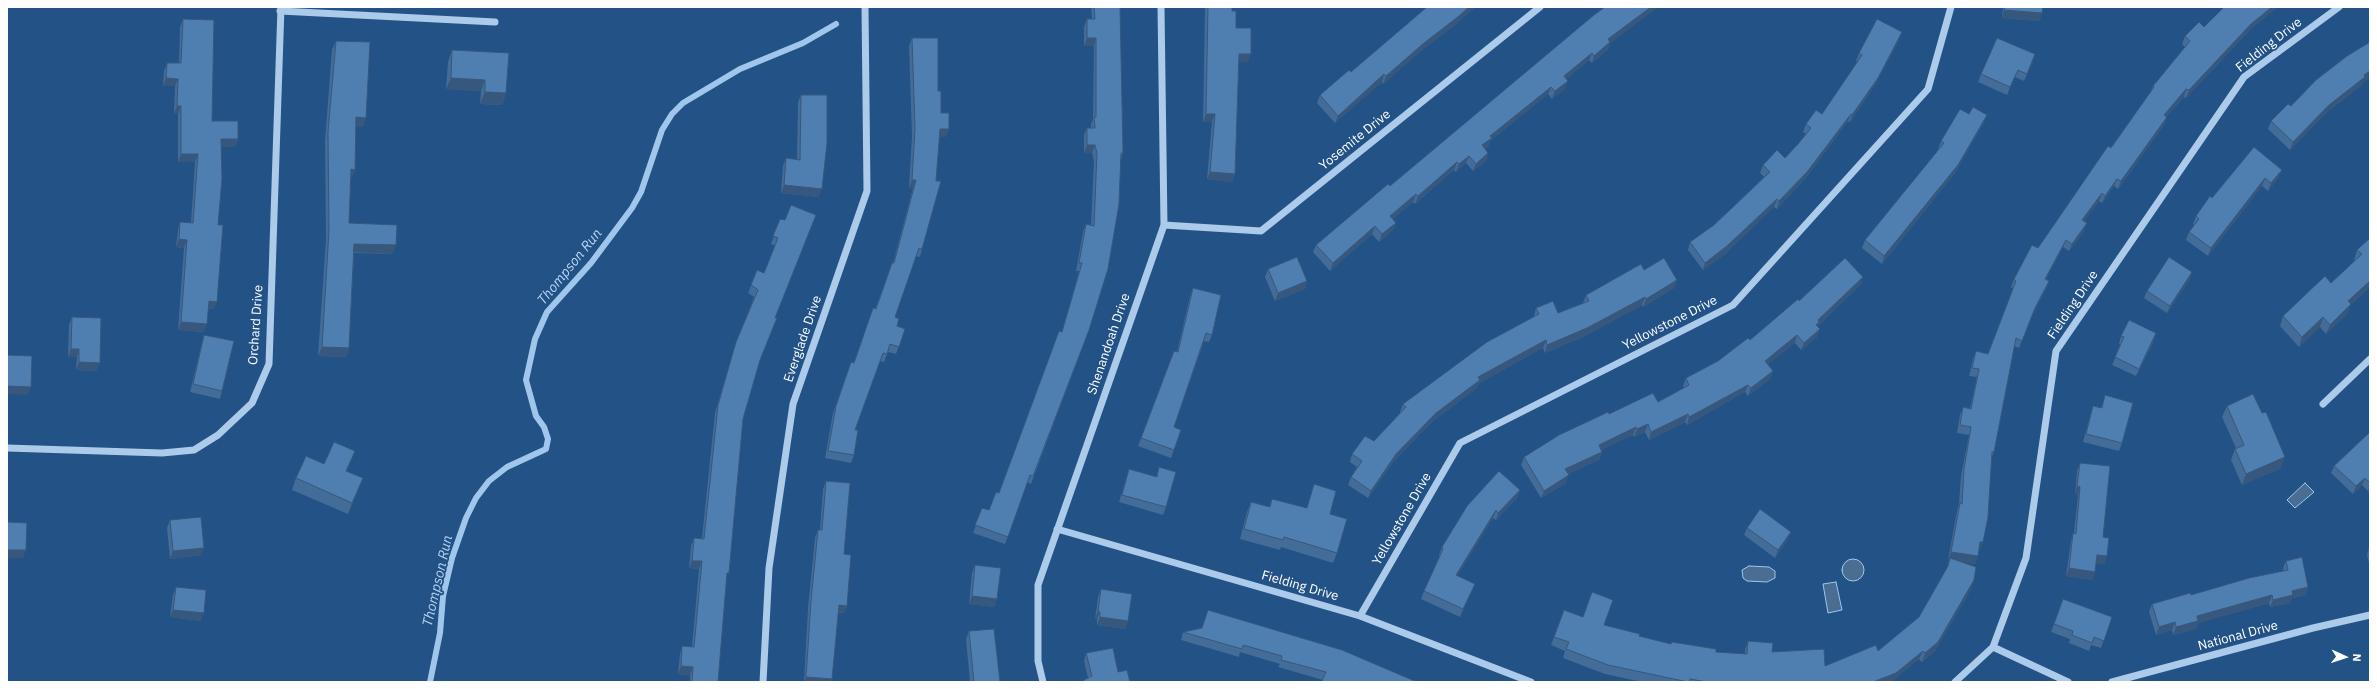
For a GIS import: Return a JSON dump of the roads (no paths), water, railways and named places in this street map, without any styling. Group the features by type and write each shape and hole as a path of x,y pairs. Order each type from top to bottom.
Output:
{"street":[{"name":"Everglade Drive","path":"763,682 769,568 793,404 867,191 865,7"},
{"name":"Shenandoah Drive","path":"1043,682 1038,661 1038,585 1164,226 1162,7"},
{"name":"Yosemite Drive","path":"1164,226 1261,231 1540,7"},
{"name":"Yellowstone Drive","path":"1360,616 1460,443 1733,305 1928,89 1951,7"},
{"name":"Fielding Drive","path":"1955,682 1993,647 2026,558 2056,351 2244,77 2339,7"},
{"path":"280,9 494,22"},
{"name":"Orchard Drive","path":"7,448 162,454 194,450 218,435 252,403 268,364 280,9"},
{"path":"2323,404 2370,359"},
{"name":"Fielding Drive","path":"1057,529 1360,616 1532,682"},
{"name":"National Drive","path":"2112,682 2313,628 2370,615"},
{"path":"1993,647 2068,682"}],"water":[{"path":"2305,483 2314,492 2295,508 2287,500"},
{"path":"1853,559 1861,562 1864,570 1861,578 1853,581 1845,578 1842,570 1845,562"},
{"path":"1749,566 1769,567 1775,571 1775,578 1767,582 1747,581 1743,578 1742,570"},
{"path":"1836,582 1842,610 1828,613 1823,584"}],"waterway":[{"name":"Thompson Run","path":"430,682 440,633 443,596 452,558 466,518 476,498 489,481 507,467 546,449 548,439 544,427 536,416 526,380 535,339 547,312 591,263 632,208 641,192 662,130 672,114 683,103 740,69 803,43 836,24"}]}
